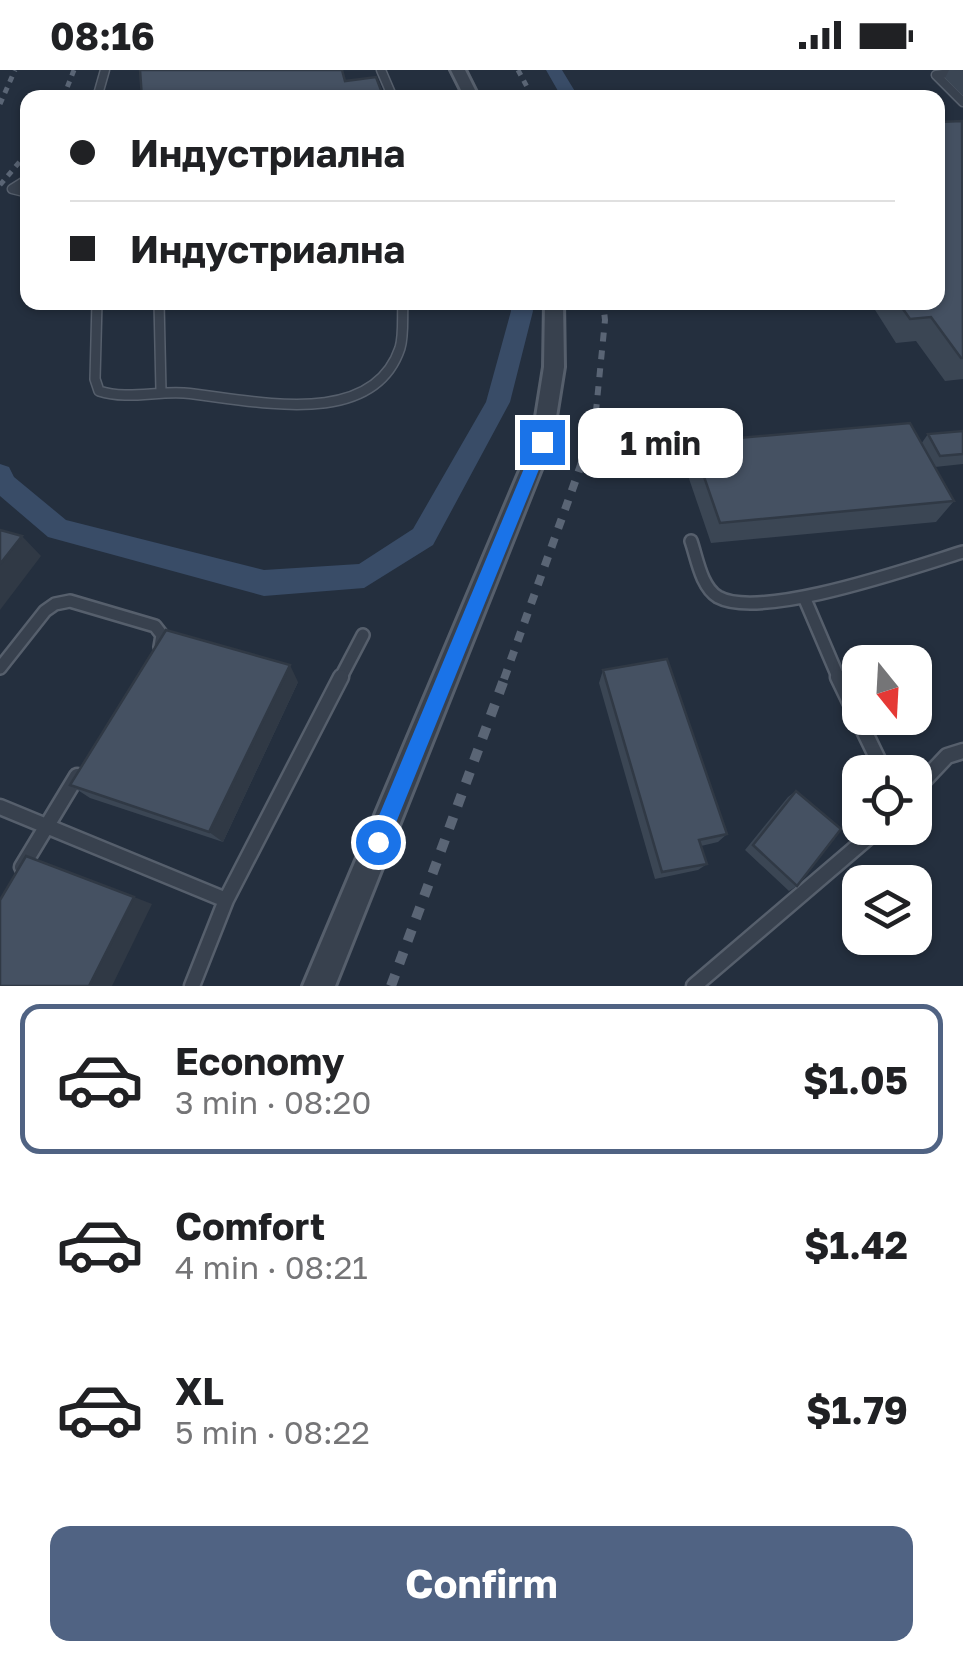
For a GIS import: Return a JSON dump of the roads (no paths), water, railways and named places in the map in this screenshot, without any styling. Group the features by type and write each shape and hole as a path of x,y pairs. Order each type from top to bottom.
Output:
{"street":[{"path":"319,986 542,442 554,366 554,310"}],"lane":[{"path":"963,71 936,74 963,102"},
{"path":"97,310 95,379 99,390 108,395 161,391 299,407 344,402 377,383 392,364 406,330 404,310"},
{"path":"159,310 161,391"},
{"path":"691,541 708,586 720,598 772,601 804,597 963,552"},
{"path":"804,597 875,755"},
{"path":"0,668 45,611 70,601 155,626 162,635 150,662"},
{"path":"192,986 226,900 363,635"},
{"path":"932,772 947,756 963,751"},
{"path":"9,890 88,759"},
{"path":"0,806 226,900"},
{"path":"694,986 860,845"}],"waterway":[{"path":"554,70 566,90"},
{"path":"0,474 2,482 58,529 264,583 364,576 423,537 498,402 522,310"}],"railway":[{"path":"0,104 15,70"},
{"path":"66,90 74,70"},
{"path":"518,70 529,90"},
{"path":"0,185 20,161"},
{"path":"594,431 604,310"},
{"path":"504,679 594,429"},
{"path":"391,986 505,677"}]}
